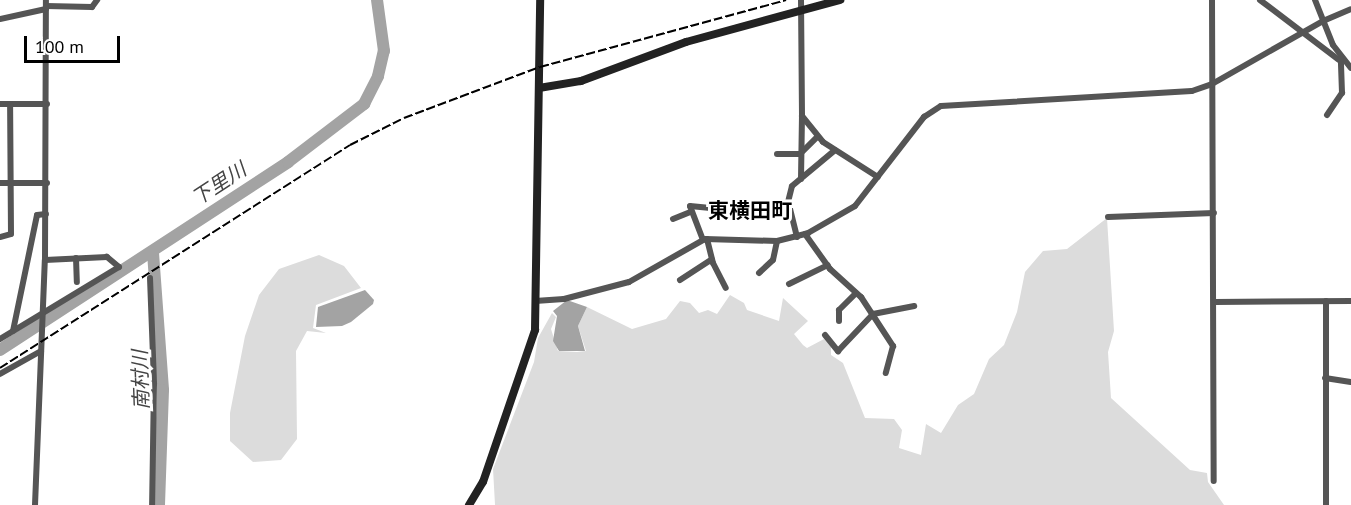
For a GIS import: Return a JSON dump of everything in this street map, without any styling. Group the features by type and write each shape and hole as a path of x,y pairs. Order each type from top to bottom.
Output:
{"street":[{"path":"0,19 46,5 92,6 97,0"},
{"path":"469,505 483,482 527,360 535,330 540,0"},
{"path":"801,0 801,179"},
{"path":"539,88 582,81 649,53 840,0"},
{"path":"1212,0 1214,481"},
{"path":"1260,0 1351,68"},
{"path":"1315,0 1340,59 1342,93 1327,115"},
{"path":"35,505 47,183 46,5"},
{"path":"535,301 564,300 628,282 705,239 777,241 805,234 855,206 924,117 941,106 1177,93 1212,84 1323,21 1351,9"},
{"path":"0,104 47,104"},
{"path":"0,237 11,234 10,104"},
{"path":"802,116 817,137 878,177"},
{"path":"777,154 800,154 817,137"},
{"path":"797,237 788,204 792,186 835,150"},
{"path":"0,183 47,183"},
{"path":"674,219 690,212 693,205 718,210 788,204"},
{"path":"690,212 705,239 726,288"},
{"path":"1107,217 1214,213"},
{"path":"13,332 37,215 46,214"},
{"path":"805,234 828,265 873,314 893,346 886,373"},
{"path":"759,273 773,260 777,241"},
{"path":"0,339 119,267 107,257 45,260"},
{"path":"76,258 77,282"},
{"path":"680,280 712,259"},
{"path":"789,284 828,265"},
{"path":"150,278 154,384 152,505"},
{"path":"839,321 838,310 856,293"},
{"path":"1322,301 1326,505"},
{"path":"1215,302 1351,301"},
{"path":"825,334 838,351 873,314 914,306"},
{"path":"0,374 41,351"},
{"path":"1325,378 1351,382"}],"shaded area":[{"path":"1107,218 1114,331 1108,352 1111,398 1190,470 1207,473 1208,482 1224,505 495,505 493,469 534,362 538,338 552,313 556,317 551,329 558,351 577,352 586,351 578,326 587,307 632,329 666,319 680,301 690,303 699,313 708,310 717,314 730,295 744,303 747,310 779,321 783,298 808,321 794,334 803,345 807,348 824,339 831,347 831,355 843,363 865,418 894,419 902,430 899,448 921,455 926,424 941,433 958,405 974,394 989,359 1004,345 1017,312 1025,272 1043,251 1067,249"},
{"path":"319,255 344,266 361,288 316,305 313,328 326,333 307,331 296,351 297,439 281,460 253,462 230,441 230,413 245,336 259,295 279,269"},
{"path":"365,290 374,300 373,304 351,322 342,326 316,327 318,307"},
{"path":"567,300 587,307 578,326 585,351 559,351 553,341 557,316 553,311"}],"waterway":[{"name":"下里川","path":"0,350 288,162 364,104 378,76 384,51 377,0"},
{"name":"南村川","path":"153,253 163,390 159,505"}],"railway":[{"path":"0,368 350,145 404,118 540,67 786,0"}],"district":[{"name":"東横田町","path":"750,211"}]}
